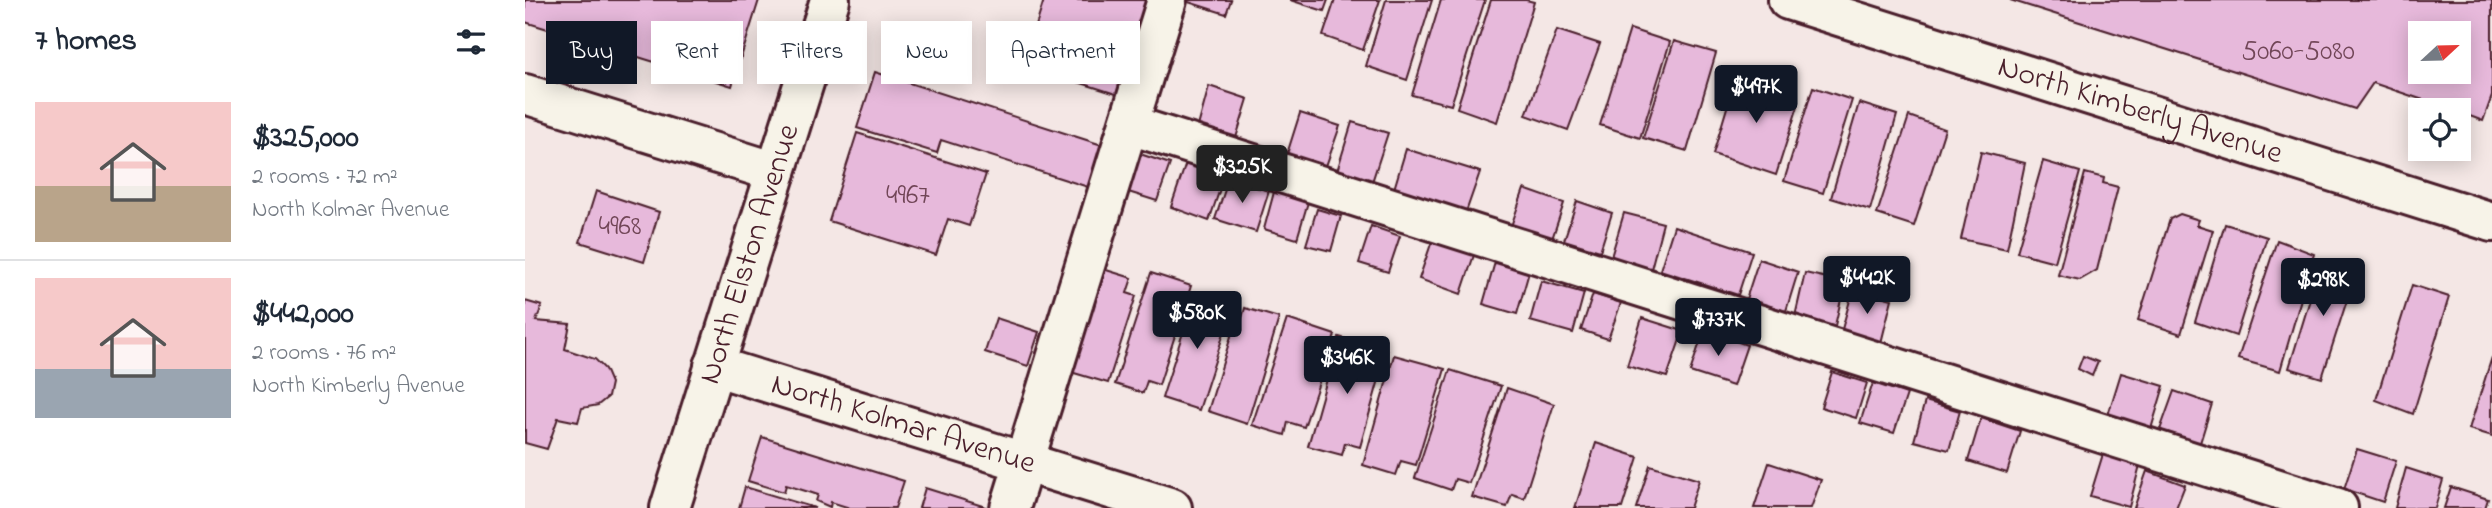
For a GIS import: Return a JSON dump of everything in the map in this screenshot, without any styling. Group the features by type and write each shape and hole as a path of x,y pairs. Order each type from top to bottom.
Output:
{"street":[{"name":"North Elston Avenue","path":"670,508 830,0"},
{"path":"1010,508 1167,0"},
{"name":"North Kimberly Avenue","path":"1788,0 2492,222"},
{"path":"525,94 776,172"},
{"path":"1130,125 2338,508"},
{"name":"North Kolmar Avenue","path":"714,366 1172,508"}],"building":[{"path":"525,0 759,0 743,51 743,21 651,21 651,61 637,57 637,21 546,21 546,28 525,22"},
{"path":"1044,0 1148,0 1140,26 1140,21 1038,21"},
{"path":"1182,0 1231,0 1226,14"},
{"path":"1290,0 1328,0 1324,11"},
{"path":"1335,0 1380,0 1363,50 1323,36"},
{"path":"1386,0 1432,0 1407,80 1366,66"},
{"path":"1441,0 1485,0 1451,105 1412,95"},
{"path":"1491,0 1534,2 1497,122 1457,108"},
{"path":"2010,0 2492,0 2492,96 2483,121 2471,116 2471,98 2417,98 2373,83 2355,109"},
{"path":"1630,29 1670,42 1640,138 1600,125"},
{"path":"1557,30 1600,44 1568,130 1526,115"},
{"path":"1674,41 1716,53 1687,151 1643,138"},
{"path":"1738,71 1764,79 1763,85 1774,89 1798,106 1776,175 1713,154"},
{"path":"875,72 881,74 881,84 912,84 1102,145 1088,187 941,140 937,153 857,128"},
{"path":"1084,84 1122,84 1119,95"},
{"path":"1209,86 1248,99 1235,141 1197,130"},
{"path":"1813,87 1852,100 1823,193 1784,181"},
{"path":"1859,103 1897,115 1870,210 1831,198"},
{"path":"1300,113 1340,126 1326,166 1287,154"},
{"path":"1909,116 1945,129 1914,226 1877,214"},
{"path":"1352,122 1388,133 1372,182 1337,171"},
{"path":"857,133 986,174 969,226 948,219 936,255 829,221"},
{"path":"1406,149 1480,172 1466,212 1394,189"},
{"path":"1134,152 1170,164 1157,201 1122,190"},
{"path":"1981,152 2025,163 2007,249 1961,239"},
{"path":"2043,161 2080,172 2055,262 2017,252"},
{"path":"1186,163 1224,177 1209,221 1171,207"},
{"path":"2085,173 2104,178 2103,183 2118,187 2097,270 2080,280 2058,275"},
{"path":"1229,178 1269,191 1256,232 1215,219"},
{"path":"1524,189 1564,203 1550,245 1509,232"},
{"path":"596,191 659,212 644,262 580,242"},
{"path":"1274,192 1308,202 1297,239 1264,229"},
{"path":"1577,201 1612,213 1600,251 1564,240"},
{"path":"1317,209 1341,216 1331,251 1306,245"},
{"path":"1624,213 1663,223 1651,269 1611,257"},
{"path":"2180,214 2199,220 2197,225 2213,230 2181,334 2138,320 2170,219"},
{"path":"2225,224 2267,237 2236,336 2195,322"},
{"path":"1371,226 1400,236 1388,272 1359,263"},
{"path":"1674,226 1752,252 1738,295 1660,270"},
{"path":"2277,240 2314,254 2280,371 2238,359"},
{"path":"1432,241 1474,255 1461,294 1419,279"},
{"path":"1759,259 1798,272 1786,311 1746,299"},
{"path":"2322,260 2357,269 2322,378 2289,368"},
{"path":"1495,262 1529,272 1517,314 1483,304"},
{"path":"1103,269 1132,278 1127,293 1136,296 1108,383 1064,370"},
{"path":"1151,273 1191,286 1159,385 1147,381 1143,393 1115,384"},
{"path":"1805,273 1845,282 1834,330 1794,321"},
{"path":"1541,281 1584,293 1573,333 1530,321"},
{"path":"2412,285 2449,297 2413,414 2376,400"},
{"path":"1853,289 1892,299 1881,343 1841,333"},
{"path":"1196,292 1233,305 1199,410 1162,398"},
{"path":"1593,294 1621,303 1608,339 1581,330"},
{"path":"525,301 542,306 536,321 570,324 565,349 595,359 605,369 611,383 608,397 598,405 582,408 578,422 558,418 547,449 525,443"},
{"path":"1245,308 1279,318 1247,424 1208,411 1236,320 1241,321"},
{"path":"996,318 1039,332 1028,366 985,352"},
{"path":"1642,318 1683,331 1667,377 1627,366"},
{"path":"1287,319 1335,335 1304,427 1288,422 1285,435 1252,425"},
{"path":"1704,330 1747,345 1733,386 1690,372"},
{"path":"1339,337 1387,351 1360,447 1345,443 1342,455 1308,446"},
{"path":"1394,355 1445,369 1416,465 1401,461 1396,475 1363,465"},
{"path":"2083,356 2098,362 2092,376 2078,369"},
{"path":"2492,357 2492,436 2469,429"},
{"path":"1450,370 1501,386 1469,483 1455,479 1451,490 1415,478"},
{"path":"1832,372 1867,383 1856,418 1821,407"},
{"path":"2121,373 2164,386 2151,429 2108,415"},
{"path":"1873,383 1907,394 1894,433 1860,423"},
{"path":"1507,388 1554,404 1524,498 1512,494 1507,507 1472,497"},
{"path":"2174,391 2212,404 2200,443 2160,430"},
{"path":"1925,401 1960,411 1949,450 1914,441"},
{"path":"1981,418 2020,431 2007,473 1968,461"},
{"path":"762,437 904,481 895,508 850,508 831,502 830,507 816,501 818,495 809,492 786,485 784,492 748,481"},
{"path":"1596,443 1638,457 1622,508 1575,508"},
{"path":"2357,449 2396,461 2383,502 2344,489"},
{"path":"2103,454 2140,465 2129,507 2090,496"},
{"path":"1769,463 1821,480 1811,508 1754,508"},
{"path":"1650,465 1699,480 1690,508 1636,508"},
{"path":"2406,468 2443,480 2435,508 2395,508"},
{"path":"2147,471 2185,485 2176,508 2134,508"},
{"path":"745,487 815,508 739,508"},
{"path":"2451,487 2488,499 2485,508 2444,508"},
{"path":"925,488 986,507 986,508 919,508"}]}
